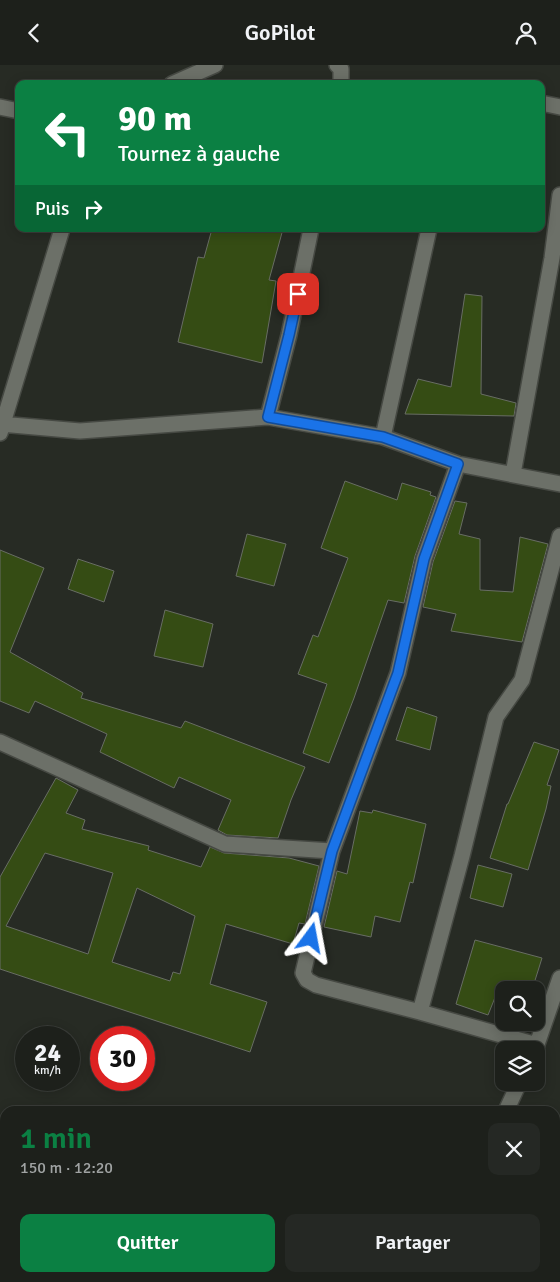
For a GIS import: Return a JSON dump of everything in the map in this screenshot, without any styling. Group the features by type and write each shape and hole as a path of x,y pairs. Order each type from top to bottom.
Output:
{"street":[{"path":"181,80 215,65"},
{"path":"337,65 341,69 341,80"},
{"path":"545,104 560,107"},
{"path":"0,107 15,110"},
{"path":"513,474 552,258 560,195"},
{"path":"61,232 1,427 80,431 268,417 383,437 458,464 560,484"},
{"path":"268,417 289,335 311,232"},
{"path":"383,437 428,232"},
{"path":"458,464 424,559 398,673 332,851 303,973 307,980 316,985 420,1012 516,1041"},
{"path":"420,1012 462,856 496,717 522,680 560,536"},
{"path":"0,742 225,844 332,851"},
{"path":"538,1041 560,978"},
{"path":"508,1106 515,1091"}],"building":[{"path":"211,232 282,232 269,280 276,281 262,363 178,342 198,257 204,258"},
{"path":"465,294 482,296 481,394 516,403 514,416 405,414 418,379 451,387"},
{"path":"345,481 397,500 402,483 431,492 430,495 436,497 415,556 404,603 388,600 329,763 303,753 327,684 298,674 313,635 318,637 348,558 321,548"},
{"path":"455,501 467,503 459,534 480,539 480,590 513,592 520,537 548,544 522,642 451,631 456,614 423,607 433,562"},
{"path":"247,534 286,544 274,586 236,576"},
{"path":"0,550 44,568 10,652 83,693 81,698 181,728 185,721 305,767 278,838 227,835 218,830 231,800 179,777 174,788 100,752 107,734 35,701 29,713 0,701"},
{"path":"78,559 114,571 104,602 68,589"},
{"path":"165,610 213,624 203,667 154,656"},
{"path":"407,707 437,717 430,750 396,740"},
{"path":"534,742 559,750 547,785 551,786 546,809 528,870 490,858 507,804"},
{"path":"56,778 78,790 66,813 85,820 82,829 149,846 148,850 201,867 210,847 224,853 289,858 319,866 305,924 299,923 293,944 226,924 210,984 267,1002 250,1052 0,969 0,877","holes":["45,853 113,873 88,954 6,926","137,888 195,916 180,974 173,972 170,981 112,962"]},
{"path":"373,810 426,824 413,883 410,882 400,922 375,916 371,937 324,927 337,871 347,874 360,811 372,813"},
{"path":"478,865 512,874 503,907 470,898"},
{"path":"475,940 542,958 535,981 495,981 495,998 488,1015 456,1004"}],"route":[{"path":"298,294 268,417 383,437 458,464 424,559 398,673 332,851 311,938"}]}
